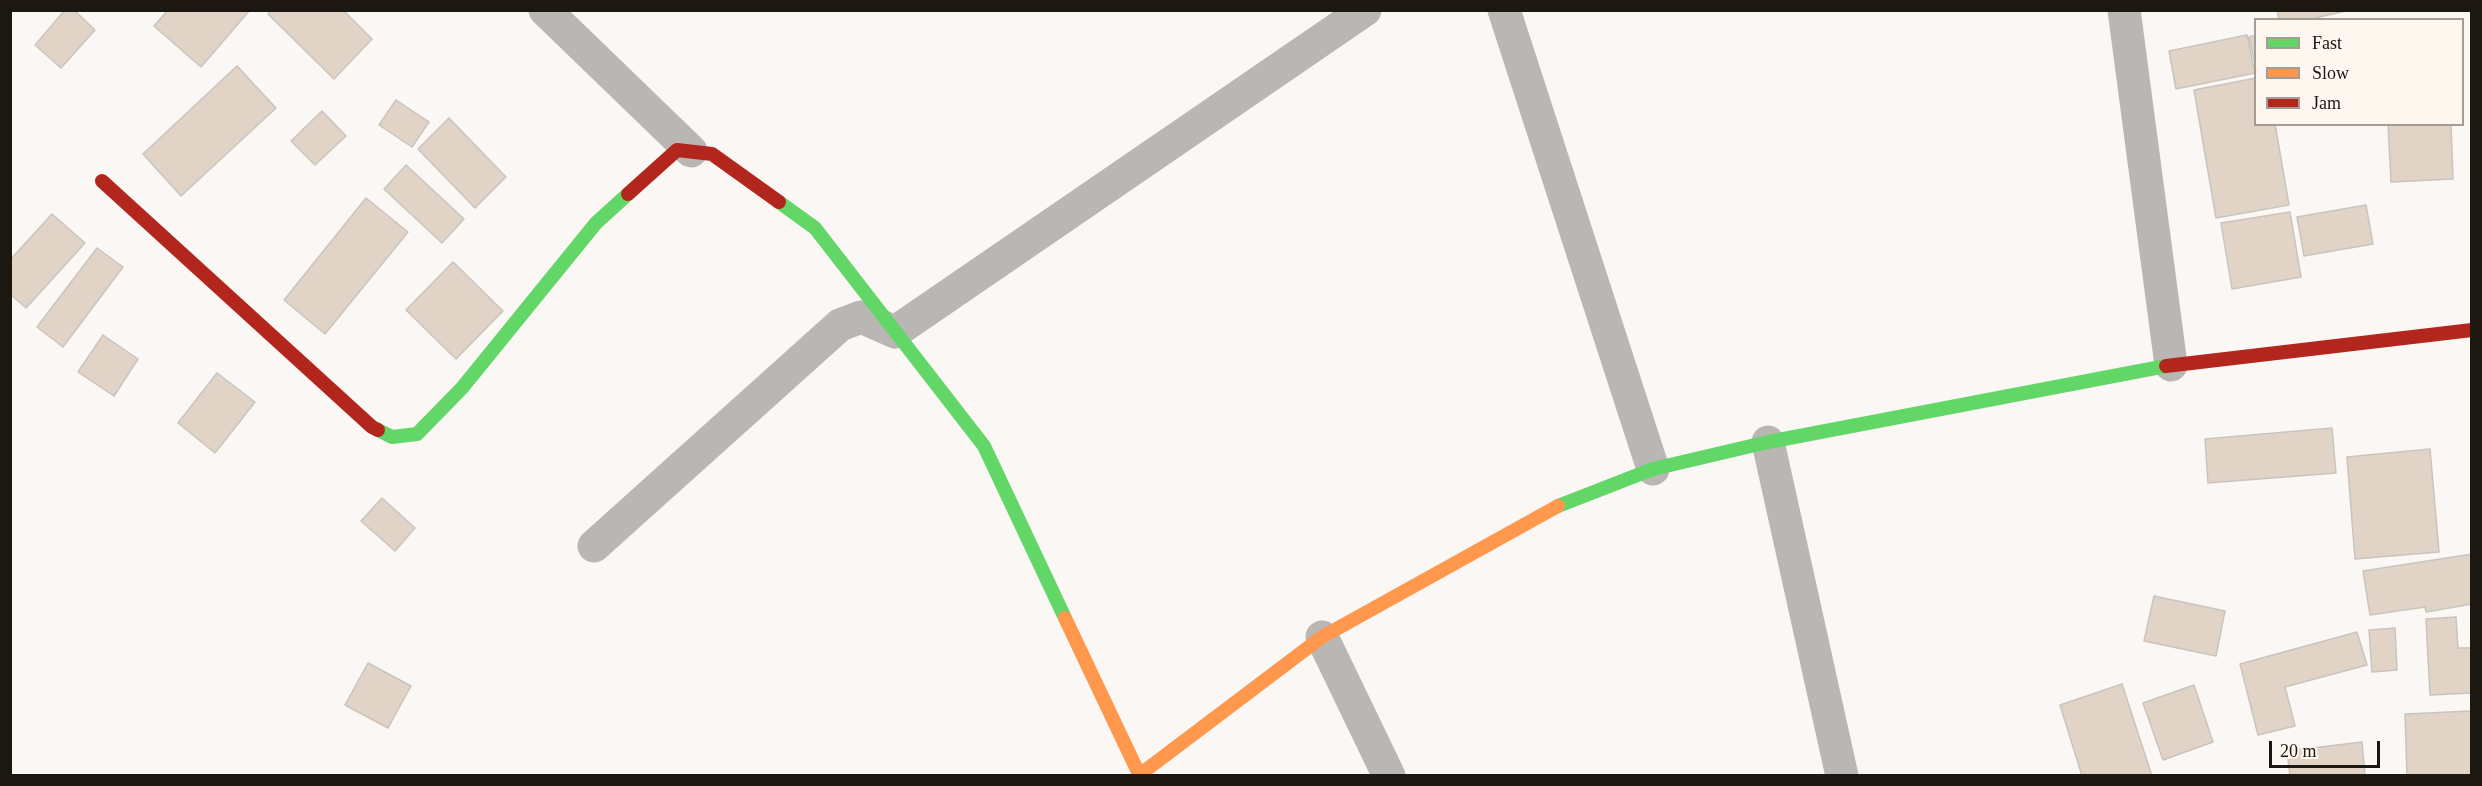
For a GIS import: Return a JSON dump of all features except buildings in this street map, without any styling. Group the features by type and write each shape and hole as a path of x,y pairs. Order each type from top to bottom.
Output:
{"street":[{"path":"545,10 691,152"},
{"path":"895,332 1365,10"},
{"path":"1504,10 1653,469"},
{"path":"2124,10 2171,365"},
{"path":"102,181 372,428 392,437 417,434 462,388 596,223 677,150 712,154 815,228 984,446 1138,775 1322,637 1557,506 1653,469 1768,442 2171,365 2472,330"},
{"path":"594,546 840,325 861,317 895,332"},
{"path":"1768,442 1842,776"},
{"path":"1322,637 1389,776"}],"traffic: fast":[{"path":"378,430 392,437 417,434 462,388 596,223 628,194"},
{"path":"779,202 815,228 984,446 1065,618"},
{"path":"1558,506 1653,469 1768,442 2166,366"}],"traffic: slow":[{"path":"1138,776 1322,637 1558,506"},
{"path":"1065,618 1139,774"}],"traffic: jam":[{"path":"628,194 677,150 712,154 779,202"},
{"path":"102,181 378,430"},
{"path":"2166,366 2472,330"}]}
